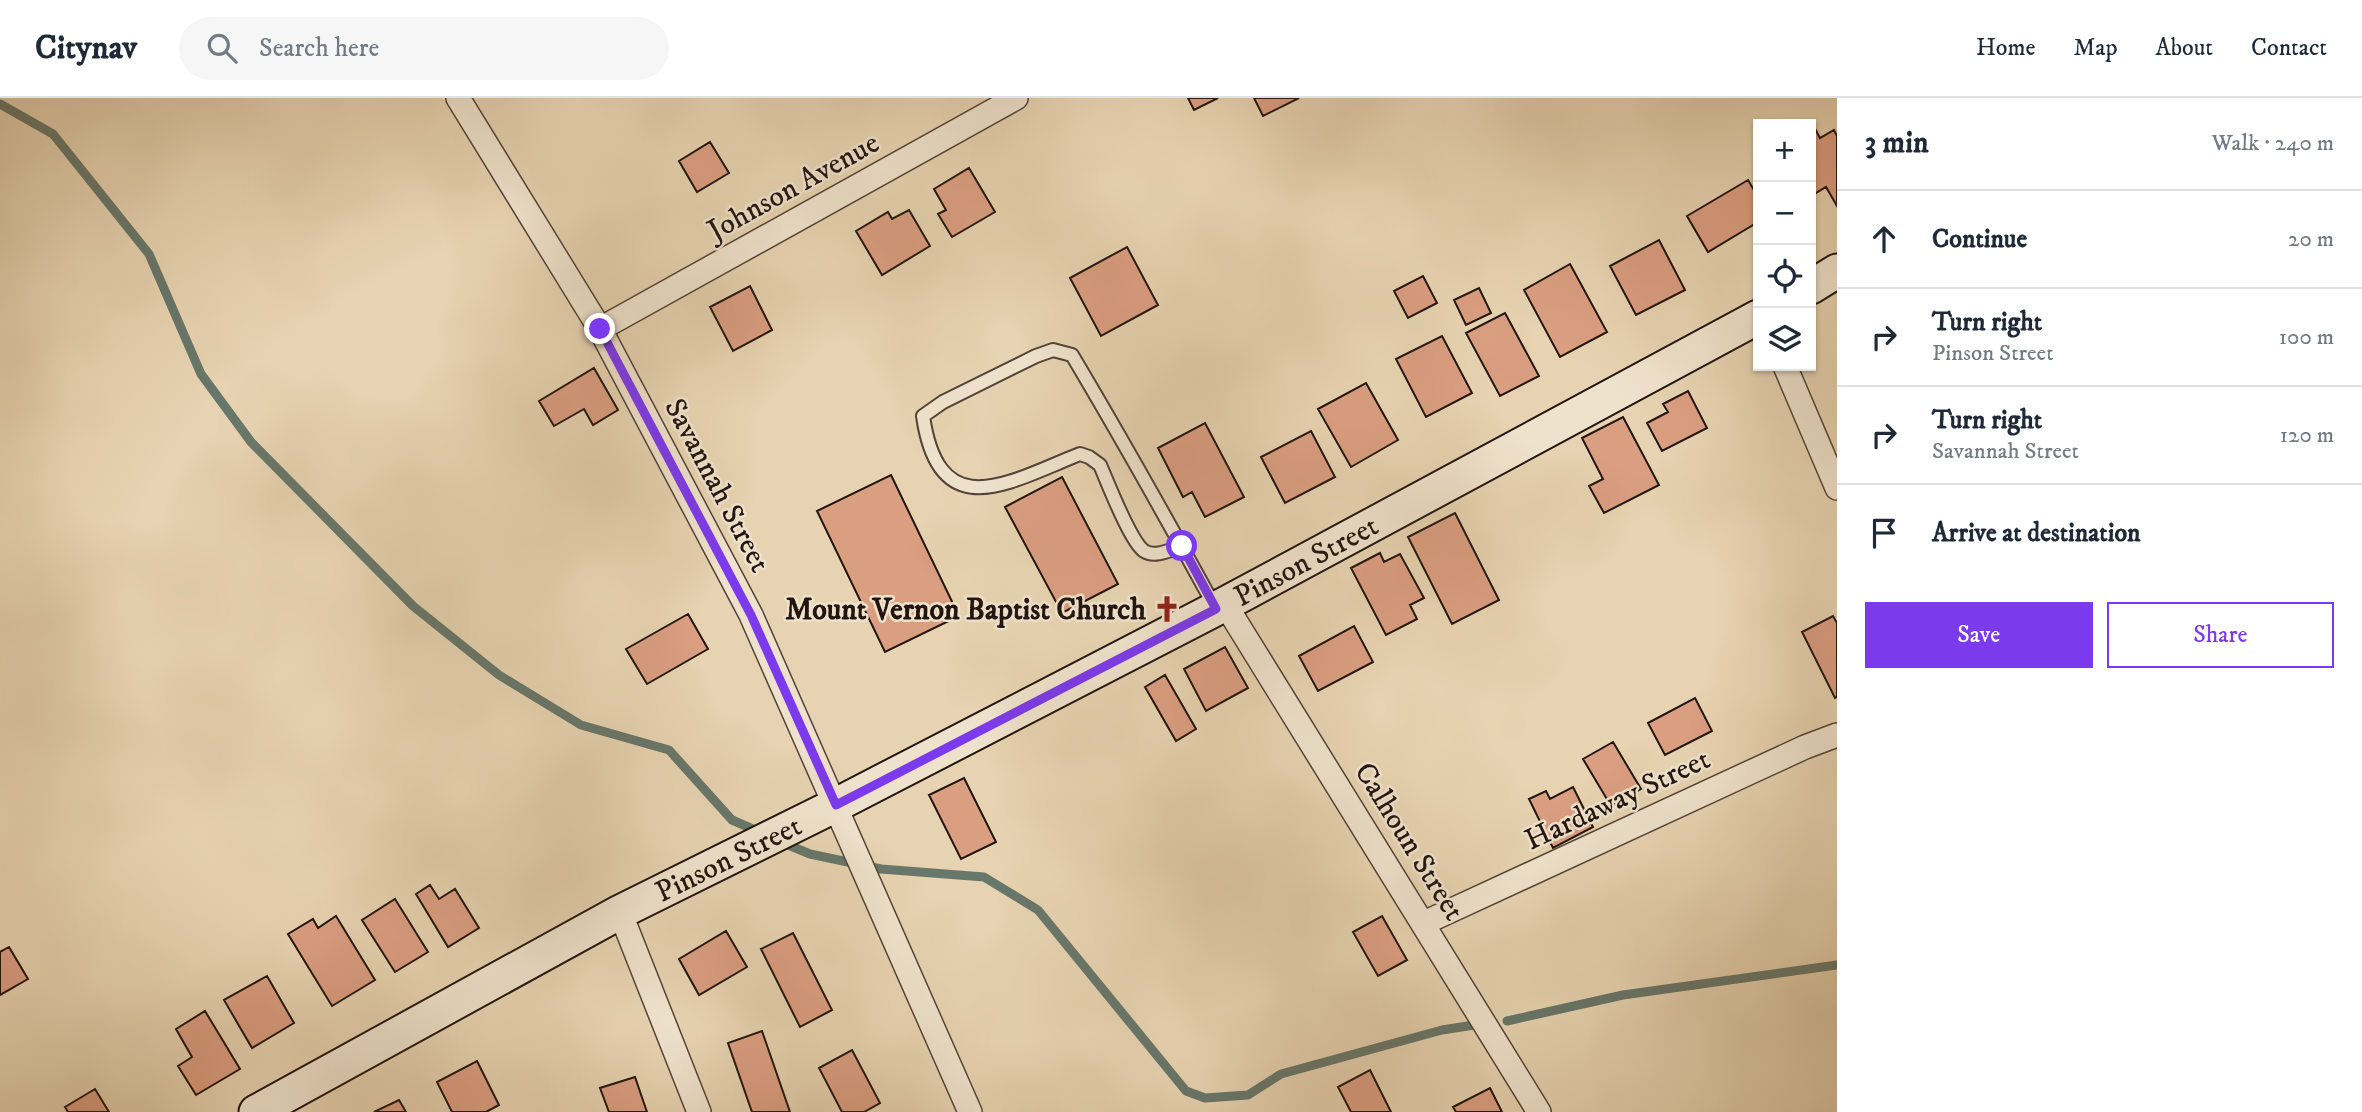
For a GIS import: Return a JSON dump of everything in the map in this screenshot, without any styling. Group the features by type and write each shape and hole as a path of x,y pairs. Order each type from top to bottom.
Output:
{"street":[{"name":"Savannah Street","path":"458,98 600,329 751,615 970,1112"},
{"name":"Johnson Avenue","path":"600,329 1016,98"},
{"path":"1816,284 1837,271"},
{"name":"Pinson Street","path":"256,1112 620,912 836,805 1221,606 1753,320"},
{"path":"1787,371 1837,488"},
{"name":"Calhoun Street","path":"1221,606 1424,923 1539,1112"},
{"name":"Hardaway Street","path":"1424,923 1792,753 1837,736"},
{"path":"620,912 699,1112"}],"lane":[{"path":"1182,546 1158,555 1145,552 1135,540 1100,465 1080,454 1008,484 973,488 954,481 940,466 927,441 923,416 943,402 1036,356 1053,350 1072,355 1182,546 1221,606"}],"building":[{"path":"1188,98 1218,98 1194,110"},
{"path":"1254,98 1299,98 1263,116"},
{"path":"1834,130 1837,136 1837,206 1826,187 1816,193 1816,131 1820,138"},
{"path":"710,142 729,173 697,192 679,161"},
{"path":"969,168 995,212 952,237 938,214 946,210 934,189"},
{"path":"1748,180 1753,188 1753,225 1708,252 1687,216"},
{"path":"909,210 930,246 882,275 856,231 888,212 892,219"},
{"path":"1659,240 1685,290 1636,315 1610,266"},
{"path":"1127,247 1158,305 1101,336 1070,278"},
{"path":"1570,264 1607,332 1560,357 1524,290"},
{"path":"1423,276 1437,303 1408,318 1394,291"},
{"path":"750,286 772,330 733,351 710,307"},
{"path":"1479,288 1491,313 1466,325 1454,300"},
{"path":"1505,313 1539,376 1500,396 1466,333"},
{"path":"1442,336 1472,393 1426,417 1396,359"},
{"path":"594,368 618,410 593,425 584,409 554,426 539,401"},
{"path":"1366,383 1398,440 1351,467 1318,409"},
{"path":"1688,391 1707,428 1662,451 1647,423 1668,412 1663,404"},
{"path":"1623,417 1659,485 1604,513 1589,486 1603,479 1582,438"},
{"path":"1205,423 1244,497 1205,517 1192,492 1183,497 1158,448"},
{"path":"1311,431 1335,477 1285,503 1261,457"},
{"path":"891,475 959,616 885,652 817,511"},
{"path":"1062,477 1118,584 1062,613 1005,507"},
{"path":"1455,513 1499,600 1452,624 1408,537"},
{"path":"1380,553 1384,562 1400,554 1424,598 1410,605 1417,619 1386,635 1351,568"},
{"path":"688,614 708,649 647,684 626,649"},
{"path":"1833,616 1837,623 1835,698 1802,632"},
{"path":"1354,626 1373,662 1318,691 1299,656"},
{"path":"1225,647 1248,688 1206,711 1184,669"},
{"path":"1165,675 1196,729 1176,741 1145,687"},
{"path":"1695,698 1712,731 1665,755 1648,723"},
{"path":"1613,742 1641,789 1611,806 1583,759"},
{"path":"964,778 996,842 961,859 929,795"},
{"path":"1573,787 1593,827 1553,848 1529,799 1546,791 1550,799"},
{"path":"430,885 439,899 455,889 479,928 448,947 416,894"},
{"path":"395,899 428,952 395,972 362,920"},
{"path":"336,916 375,980 332,1006 288,934 313,919 318,928"},
{"path":"1382,916 1407,960 1378,976 1353,932"},
{"path":"726,931 747,967 699,995 679,959"},
{"path":"793,933 832,1010 800,1027 761,949"},
{"path":"9,947 28,979 0,995 0,952"},
{"path":"267,976 294,1023 252,1048 224,1000"},
{"path":"205,1011 240,1069 196,1095 178,1066 192,1057 176,1029"},
{"path":"762,1031 790,1112 752,1112 728,1043"},
{"path":"852,1050 880,1103 864,1112 842,1112 819,1068"},
{"path":"477,1061 499,1105 486,1112 452,1112 437,1082"},
{"path":"1370,1070 1391,1112 1351,1112 1338,1087"},
{"path":"635,1077 647,1112 609,1112 600,1088"},
{"path":"1490,1088 1502,1112 1456,1112 1453,1107"},
{"path":"95,1089 109,1112 68,1112 65,1107"},
{"path":"399,1100 406,1112 374,1112"}],"waterway":[{"path":"0,104 53,134 149,254 201,374 251,442 413,606 499,675 581,725 669,750 732,820 762,833"},
{"path":"781,842 810,854 881,869 984,877 1038,910 1186,1091 1205,1098 1248,1095 1281,1074 1442,1030 1474,1025"},
{"path":"1507,1021 1623,995 1837,965"}],"place":[{"name":"Mount Vernon Baptist Church","path":"1167,609"}],"route":[{"path":"600,329 751,615 836,805 1216,609 1182,546"}]}
